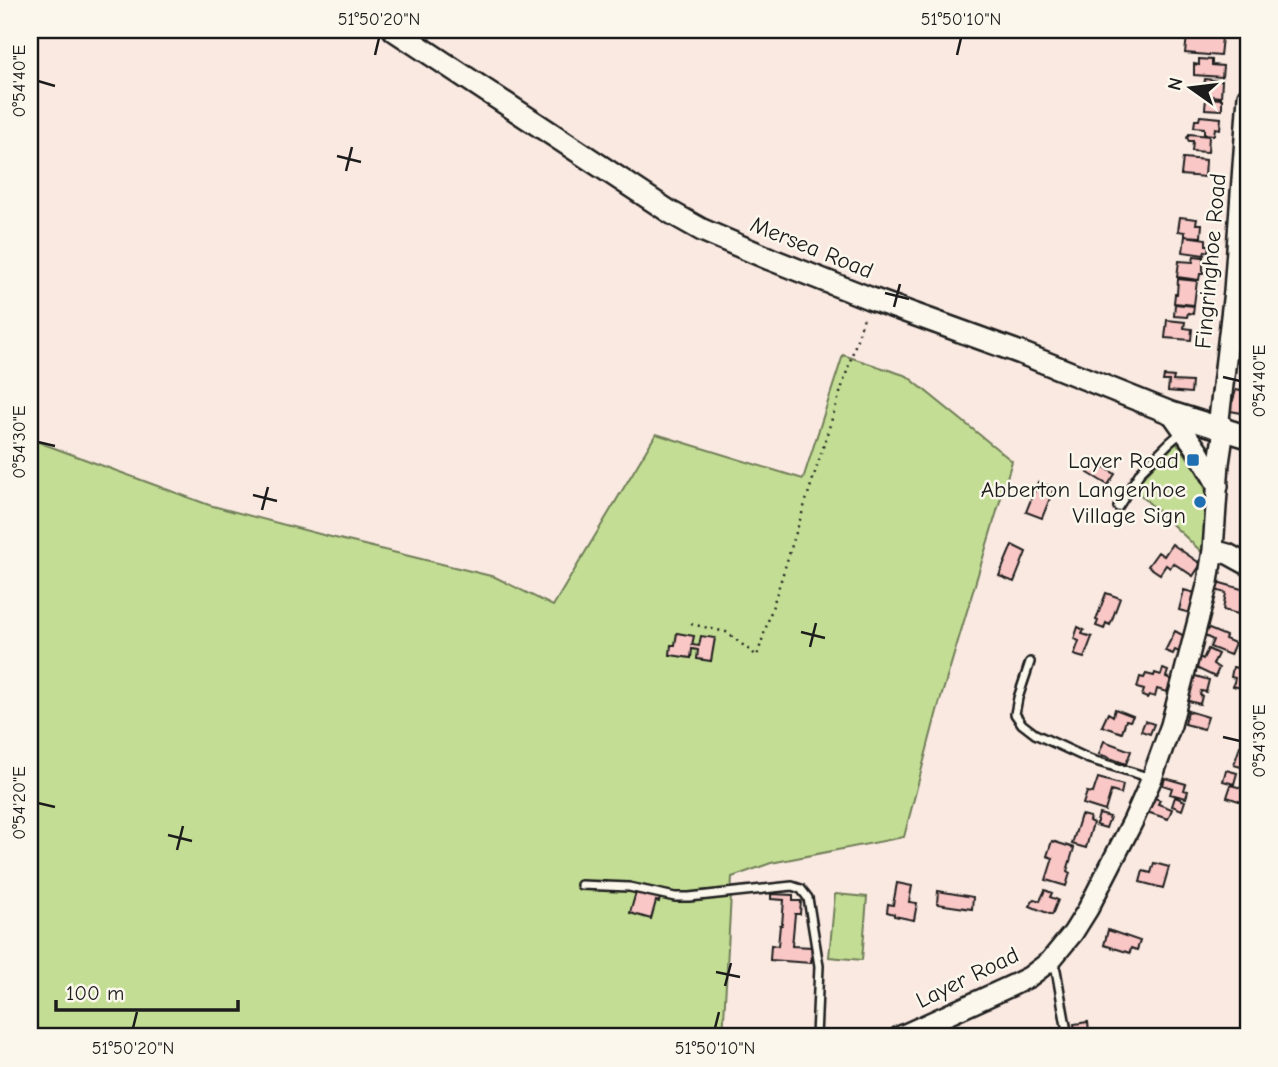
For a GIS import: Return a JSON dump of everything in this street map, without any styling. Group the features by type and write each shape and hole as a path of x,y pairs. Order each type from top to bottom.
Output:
{"main road":[{"name":"Mersea Road","path":"394,30 670,212 714,235 869,298 1021,353 1177,422 1224,429 1248,437"}],"street":[{"name":"Fingringhoe Road","path":"1224,429 1219,419 1241,292 1248,96"},
{"path":"1177,422 1218,486"},
{"name":"Layer Road","path":"907,1035 1029,977 1050,961 1088,909 1152,778 1174,712 1208,582 1224,429"},
{"path":"1213,550 1228,554 1248,565"}],"lane":[{"path":"1118,507 1141,471 1169,443 1177,422"},
{"path":"1030,662 1015,714 1022,724 1035,734 1089,759 1152,778"},
{"path":"581,885 629,887 675,897 792,886 802,889 808,898 819,966 816,1037"},
{"path":"1050,961 1056,970 1068,1037"}],"path":[{"path":"691,624 726,632 757,656 869,298"}],"green space":[{"path":"843,355 907,376 1012,461 937,711 904,837 771,863 732,877 723,1037 30,1037 30,439 209,505 495,577 553,606 656,434 803,479"},
{"path":"1175,444 1179,445 1191,463 1206,491 1208,518 1204,554 1133,488"},
{"path":"835,894 867,897 862,960 829,957"}],"building":[{"path":"1199,30 1224,30 1223,36 1199,33"},
{"path":"1210,35 1222,37 1220,56 1185,53 1187,36 1210,38"},
{"path":"1199,59 1212,60 1212,65 1223,66 1222,77 1194,75 1194,64 1199,65"},
{"path":"1205,79 1222,81 1221,97 1199,95 1200,86 1204,86"},
{"path":"1206,98 1222,99 1222,110 1205,109"},
{"path":"1200,116 1221,118 1220,129 1215,128 1214,135 1204,134 1204,128 1194,127 1195,120 1199,120"},
{"path":"1189,134 1209,136 1208,152 1192,151 1193,141 1187,138"},
{"path":"1183,158 1206,160 1205,177 1181,175"},
{"path":"1180,217 1197,219 1196,224 1202,224 1201,237 1185,236 1185,232 1178,231"},
{"path":"1185,236 1206,239 1208,252 1205,251 1204,255 1183,252"},
{"path":"1194,256 1203,257 1203,274 1200,274 1199,280 1177,277 1179,261 1193,262"},
{"path":"1178,279 1197,281 1194,305 1174,303"},
{"path":"1175,304 1194,306 1193,314 1188,313 1187,317 1174,316"},
{"path":"1167,320 1185,322 1184,328 1192,329 1191,340 1165,338"},
{"path":"1164,376 1174,377 1173,381 1192,382 1191,393 1168,391 1169,381 1163,381"},
{"path":"1236,390 1246,392 1242,413 1230,411"},
{"path":"1246,392 1248,393 1248,414 1242,413"},
{"path":"1095,461 1115,474 1108,485 1088,473"},
{"path":"1038,482 1054,488 1042,518 1026,512"},
{"path":"1172,544 1201,564 1193,576 1173,563 1170,568 1166,565 1160,574 1148,566 1158,552 1164,556"},
{"path":"1012,545 1026,552 1014,582 999,576"},
{"path":"1217,582 1245,590 1238,614 1223,610 1226,593 1215,590"},
{"path":"1184,590 1195,593 1190,613 1179,610"},
{"path":"1106,593 1120,598 1110,625 1106,623 1104,629 1096,626 1096,620"},
{"path":"1245,617 1248,617 1248,637 1240,635"},
{"path":"1202,626 1226,636 1225,639 1235,643 1230,655 1210,647 1213,640 1199,633"},
{"path":"1078,627 1084,630 1082,634 1092,637 1084,658 1074,655 1079,641 1074,639"},
{"path":"1175,631 1186,637 1179,652 1175,650 1173,654 1165,651"},
{"path":"677,633 694,636 692,645 699,646 701,636 715,638 711,661 697,659 698,650 692,649 691,658 670,655"},
{"path":"1208,649 1218,654 1213,664 1219,668 1215,677 1194,667 1199,657 1203,659"},
{"path":"1240,659 1248,661 1246,689 1233,686 1235,678 1231,677 1233,667 1238,668"},
{"path":"1163,669 1168,671 1166,677 1171,679 1167,692 1157,689 1155,697 1142,696 1144,690 1137,688 1140,677 1144,678 1146,674 1154,676 1155,673 1161,675"},
{"path":"1192,675 1209,680 1206,692 1201,691 1200,704 1185,700"},
{"path":"1115,709 1133,716 1130,721 1126,720 1122,733 1102,726 1108,713 1113,716"},
{"path":"1188,711 1208,717 1204,729 1185,724"},
{"path":"1145,721 1154,724 1150,734 1141,731"},
{"path":"1104,741 1131,751 1126,764 1099,754"},
{"path":"1240,746 1248,748 1248,769 1234,765"},
{"path":"1226,770 1237,773 1234,784 1223,781"},
{"path":"1098,778 1123,785 1121,794 1111,791 1105,811 1083,804 1087,792 1093,793"},
{"path":"1165,778 1186,784 1186,798 1170,794 1172,788 1163,785"},
{"path":"1231,785 1248,790 1248,813 1242,811 1245,803 1227,797"},
{"path":"1152,797 1160,800 1158,804 1172,809 1168,819 1147,812"},
{"path":"1175,797 1185,801 1182,810 1172,806"},
{"path":"1099,814 1110,817 1106,828 1096,825"},
{"path":"1081,815 1090,817 1089,821 1093,823 1086,848 1072,844"},
{"path":"1052,841 1074,848 1067,871 1070,873 1066,886 1046,880 1053,858 1047,856"},
{"path":"1154,863 1169,867 1163,888 1140,882 1143,871 1151,873"},
{"path":"897,883 912,886 909,902 917,903 914,920 887,912 888,904 893,905"},
{"path":"637,889 661,895 659,902 656,901 651,919 630,913"},
{"path":"1045,890 1052,893 1050,897 1058,900 1052,915 1030,906 1034,899 1040,901"},
{"path":"938,891 973,897 972,909 937,904"},
{"path":"771,894 793,895 793,901 801,901 800,914 795,914 792,946 812,947 811,963 770,960 771,945 778,946 784,900 771,899"},
{"path":"1108,930 1140,941 1137,950 1131,948 1130,953 1104,945"},
{"path":"1088,1022 1089,1031 1085,1032 1085,1037 1076,1037 1074,1024"}],"place":[{"name":"Layer Road","path":"1193,460"},
{"name":"Abberton Langenhoe Village Sign","path":"1200,502"}]}
